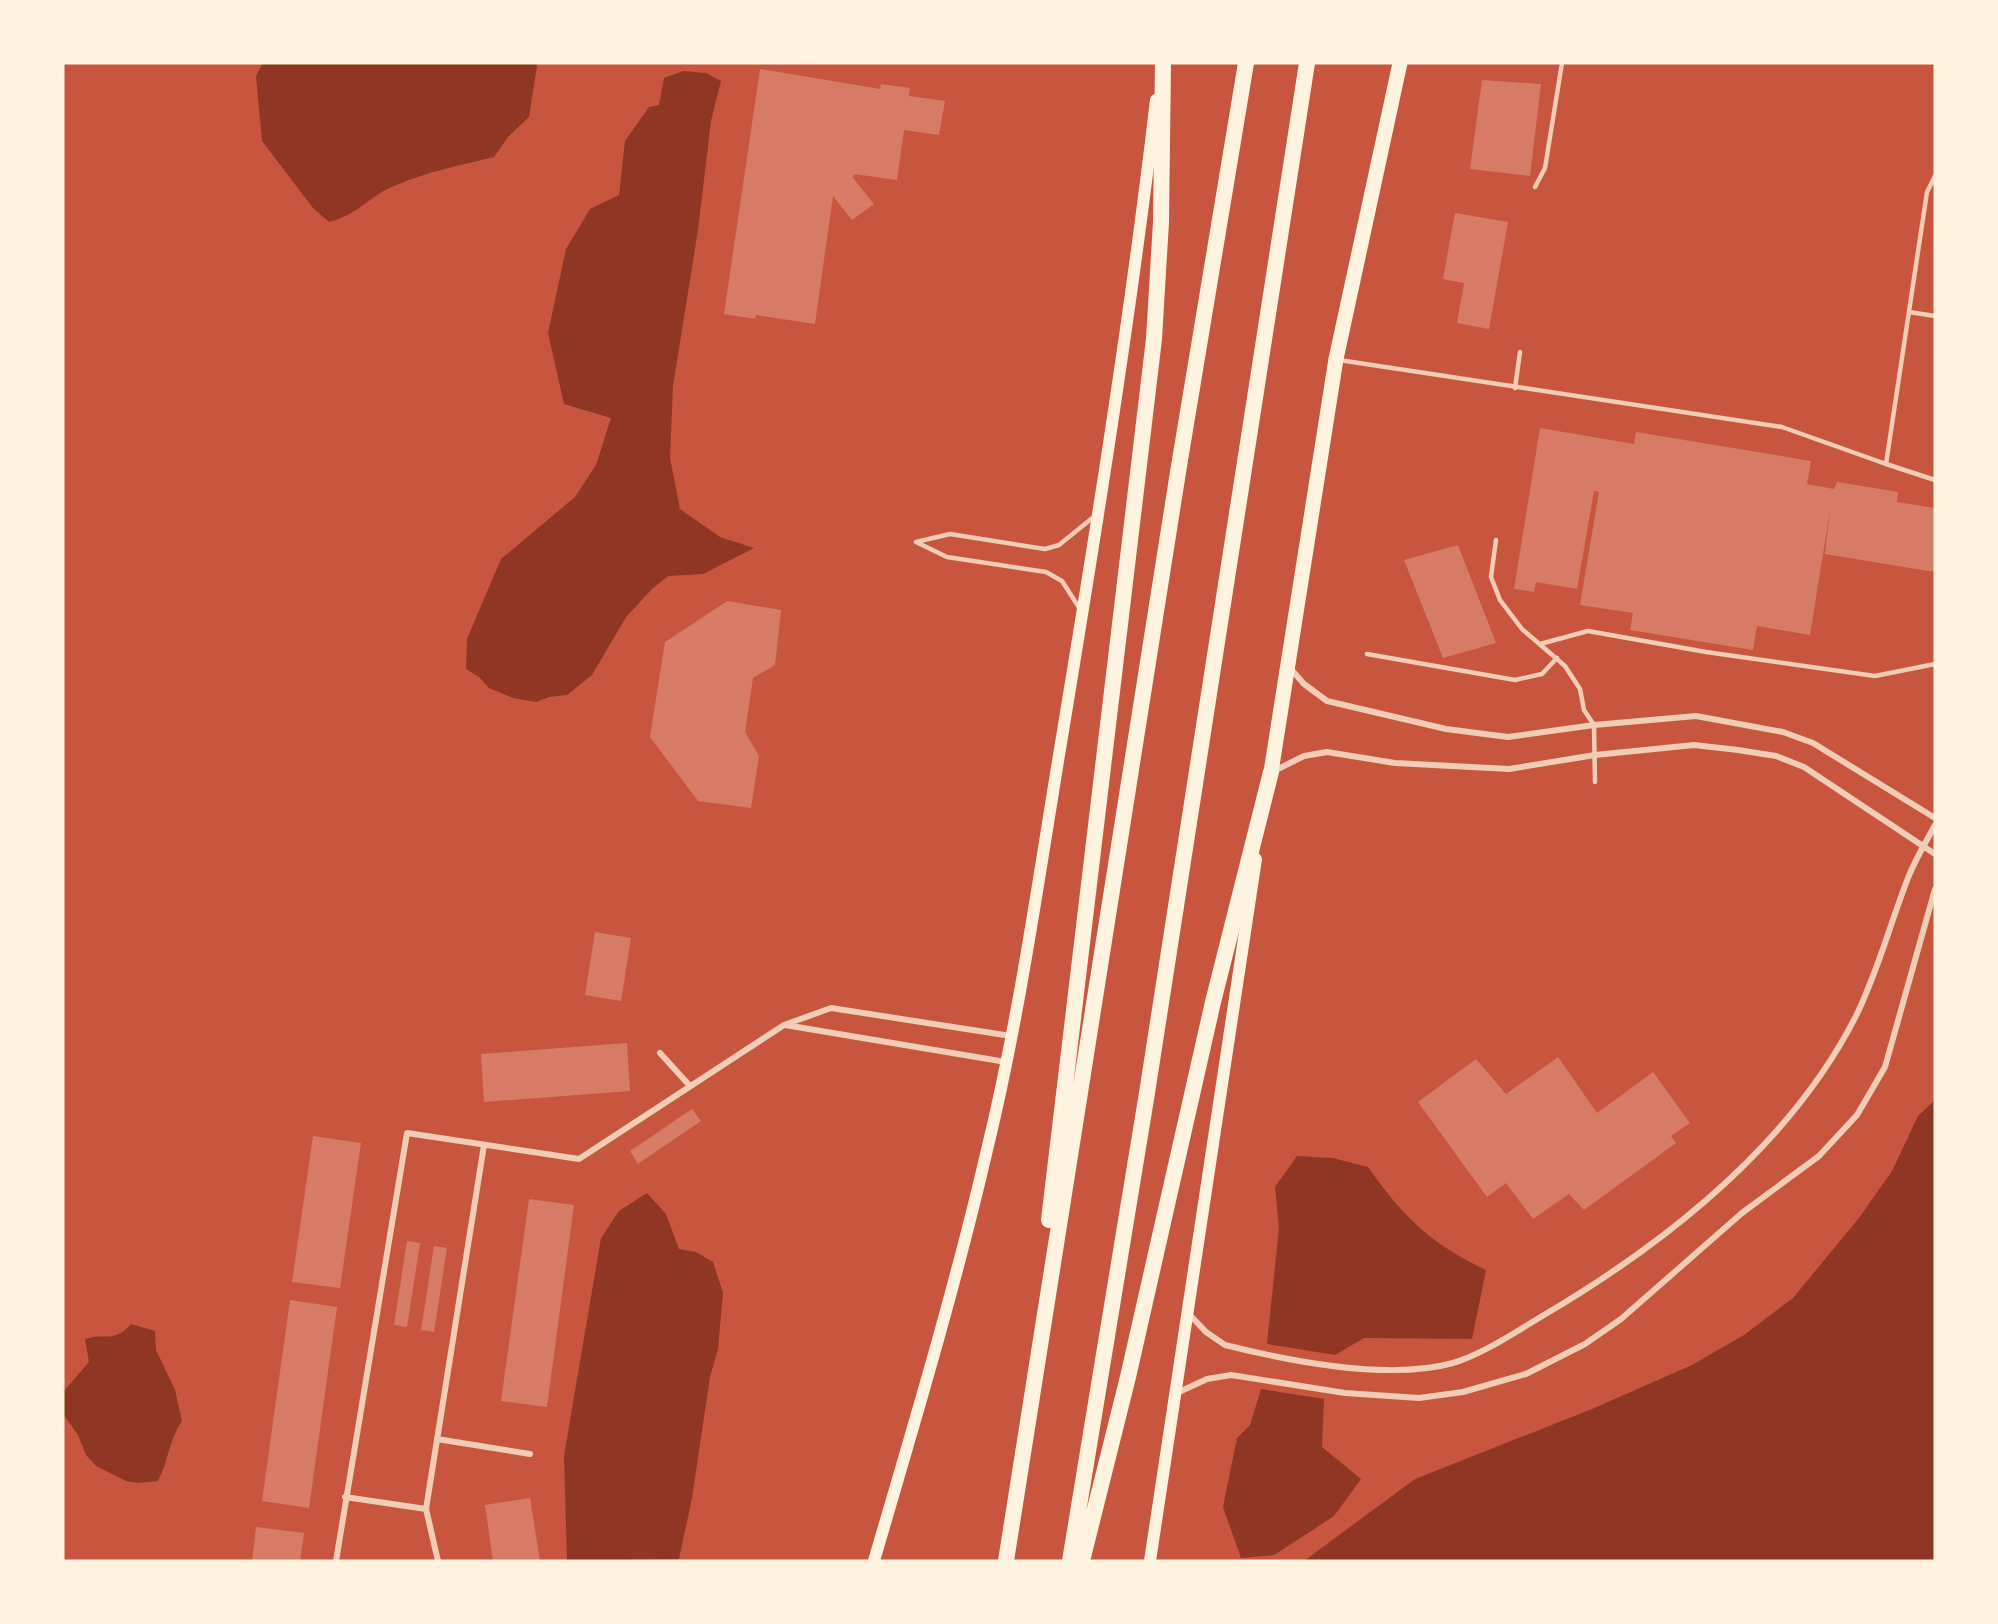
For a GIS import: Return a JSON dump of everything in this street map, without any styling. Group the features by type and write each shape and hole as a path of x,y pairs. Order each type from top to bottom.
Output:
{"highway":[{"path":"1036,1359 1051,1186 1154,339 1161,222 1161,63"},
{"path":"1006,1561 1036,1359 1177,478 1246,63"},
{"path":"1070,1561 1147,1093 1307,63"},
{"path":"1082,1561 1128,1377 1213,1002 1271,772"}],"main road":[{"path":"874,1561 935,1354 988,1149 1011,1036 1082,613 1131,291 1161,63"},
{"path":"1150,1561 1189,1314 1245,925 1336,359 1400,63"}],"street":[{"path":"1287,665 1304,684 1327,701 1446,729 1508,737 1594,725 1696,716 1783,732 1813,743 1935,818"},
{"path":"1271,772 1304,756 1327,752 1395,763 1509,769 1595,755 1694,746 1776,756 1814,773 1935,854"},
{"path":"1189,1314 1206,1332 1225,1345 1331,1364 1404,1371 1454,1362 1511,1335 1598,1284 1648,1248 1703,1203 1767,1140 1800,1103 1856,1016 1883,955 1909,875 1935,825"},
{"path":"1177,1393 1207,1379 1231,1375 1391,1398 1419,1398 1463,1392 1526,1374 1566,1355 1621,1319 1742,1214 1812,1162 1839,1137 1857,1115 1885,1067 1935,889"},
{"path":"336,1561 407,1133 579,1159 784,1024 831,1008 1011,1036"},
{"path":"784,1024 1006,1062"},
{"path":"660,1053 690,1086"},
{"path":"438,1561 426,1509 483,1145"},
{"path":"437,1439 530,1454"},
{"path":"345,1497 426,1509"}],"lane":[{"path":"1535,187 1545,168 1562,63"},
{"path":"1886,464 1927,192 1935,176"},
{"path":"1909,312 1935,316"},
{"path":"1515,388 1520,352"},
{"path":"1336,359 1782,428 1935,480"},
{"path":"1082,613 1074,596 1062,581 1046,572 947,557 916,542 950,534 1046,549 1059,545 1097,514"},
{"path":"1496,540 1491,578 1500,600 1522,629 1566,666 1580,688 1584,710 1594,725 1595,782"},
{"path":"1539,644 1588,631 1706,652 1875,676 1935,664"},
{"path":"1367,654 1515,680 1542,674 1557,658"}],"shaded area":[{"path":"263,63 536,63 537,66 529,117 508,137 494,157 406,181 385,190 357,210 329,222 313,208 262,141 256,76"},
{"path":"683,71 706,73 721,81 711,121 698,230 673,386 670,458 680,509 720,537 754,548 703,574 668,576 652,589 626,617 592,675 567,695 549,697 536,702 513,698 489,688 479,677 466,669 467,639 501,559 575,497 596,465 611,418 564,404 548,333 566,249 590,209 619,195 625,141 649,107 659,105 664,78"},
{"path":"1935,1100 1935,1561 1304,1561 1415,1479 1592,1409 1692,1365 1744,1335 1793,1298 1859,1218 1892,1171 1918,1116"},
{"path":"1297,1156 1333,1158 1368,1167 1393,1201 1420,1228 1449,1250 1486,1270 1472,1339 1364,1338 1335,1355 1267,1344 1279,1228 1275,1187"},
{"path":"647,1193 666,1214 679,1249 696,1252 713,1262 723,1293 718,1349 710,1377 692,1498 679,1559 567,1561 564,1456 601,1238 619,1211"},
{"path":"131,1324 155,1331 156,1350 175,1390 182,1421 174,1435 158,1481 138,1483 126,1481 96,1466 86,1455 78,1435 63,1414 63,1392 89,1362 85,1339 114,1336"},
{"path":"1261,1389 1324,1399 1322,1447 1361,1479 1334,1516 1274,1555 1241,1558 1223,1507 1237,1438 1250,1425"}],"building":[{"path":"760,69 880,89 881,84 910,88 909,96 945,101 939,135 904,130 897,180 854,174 853,178 874,204 852,220 833,196 815,324 756,315 755,319 724,314"},
{"path":"1482,80 1541,84 1530,176 1470,169"},
{"path":"1455,213 1508,222 1489,329 1457,323 1464,283 1443,279"},
{"path":"1540,428 1634,444 1636,432 1811,461 1807,484 1834,489 1837,482 1898,492 1897,502 1935,508 1935,572 1825,554 1830,510 1810,635 1757,626 1753,650 1630,630 1633,613 1580,605 1599,492 1594,491 1577,589 1536,582 1534,592 1514,589"},
{"path":"1458,545 1496,643 1443,658 1404,560"},
{"path":"727,601 781,610 775,665 753,678 745,732 759,756 751,808 698,801 650,737 665,642"},
{"path":"595,932 631,938 621,1001 585,995"},
{"path":"627,1043 630,1091 484,1102 481,1054"},
{"path":"1558,1057 1597,1113 1653,1072 1690,1123 1671,1136 1676,1143 1584,1210 1569,1194 1533,1219 1506,1183 1487,1197 1418,1102 1476,1059 1506,1094"},
{"path":"692,1109 701,1121 638,1164 630,1151"},
{"path":"313,1136 361,1143 340,1288 292,1282"},
{"path":"529,1199 574,1205 547,1407 501,1401"},
{"path":"407,1241 420,1243 407,1327 394,1325"},
{"path":"434,1246 447,1248 434,1332 421,1330"},
{"path":"290,1300 337,1307 309,1508 262,1501"},
{"path":"530,1498 540,1561 493,1561 485,1505"},
{"path":"256,1527 304,1533 300,1561 252,1561"}]}
